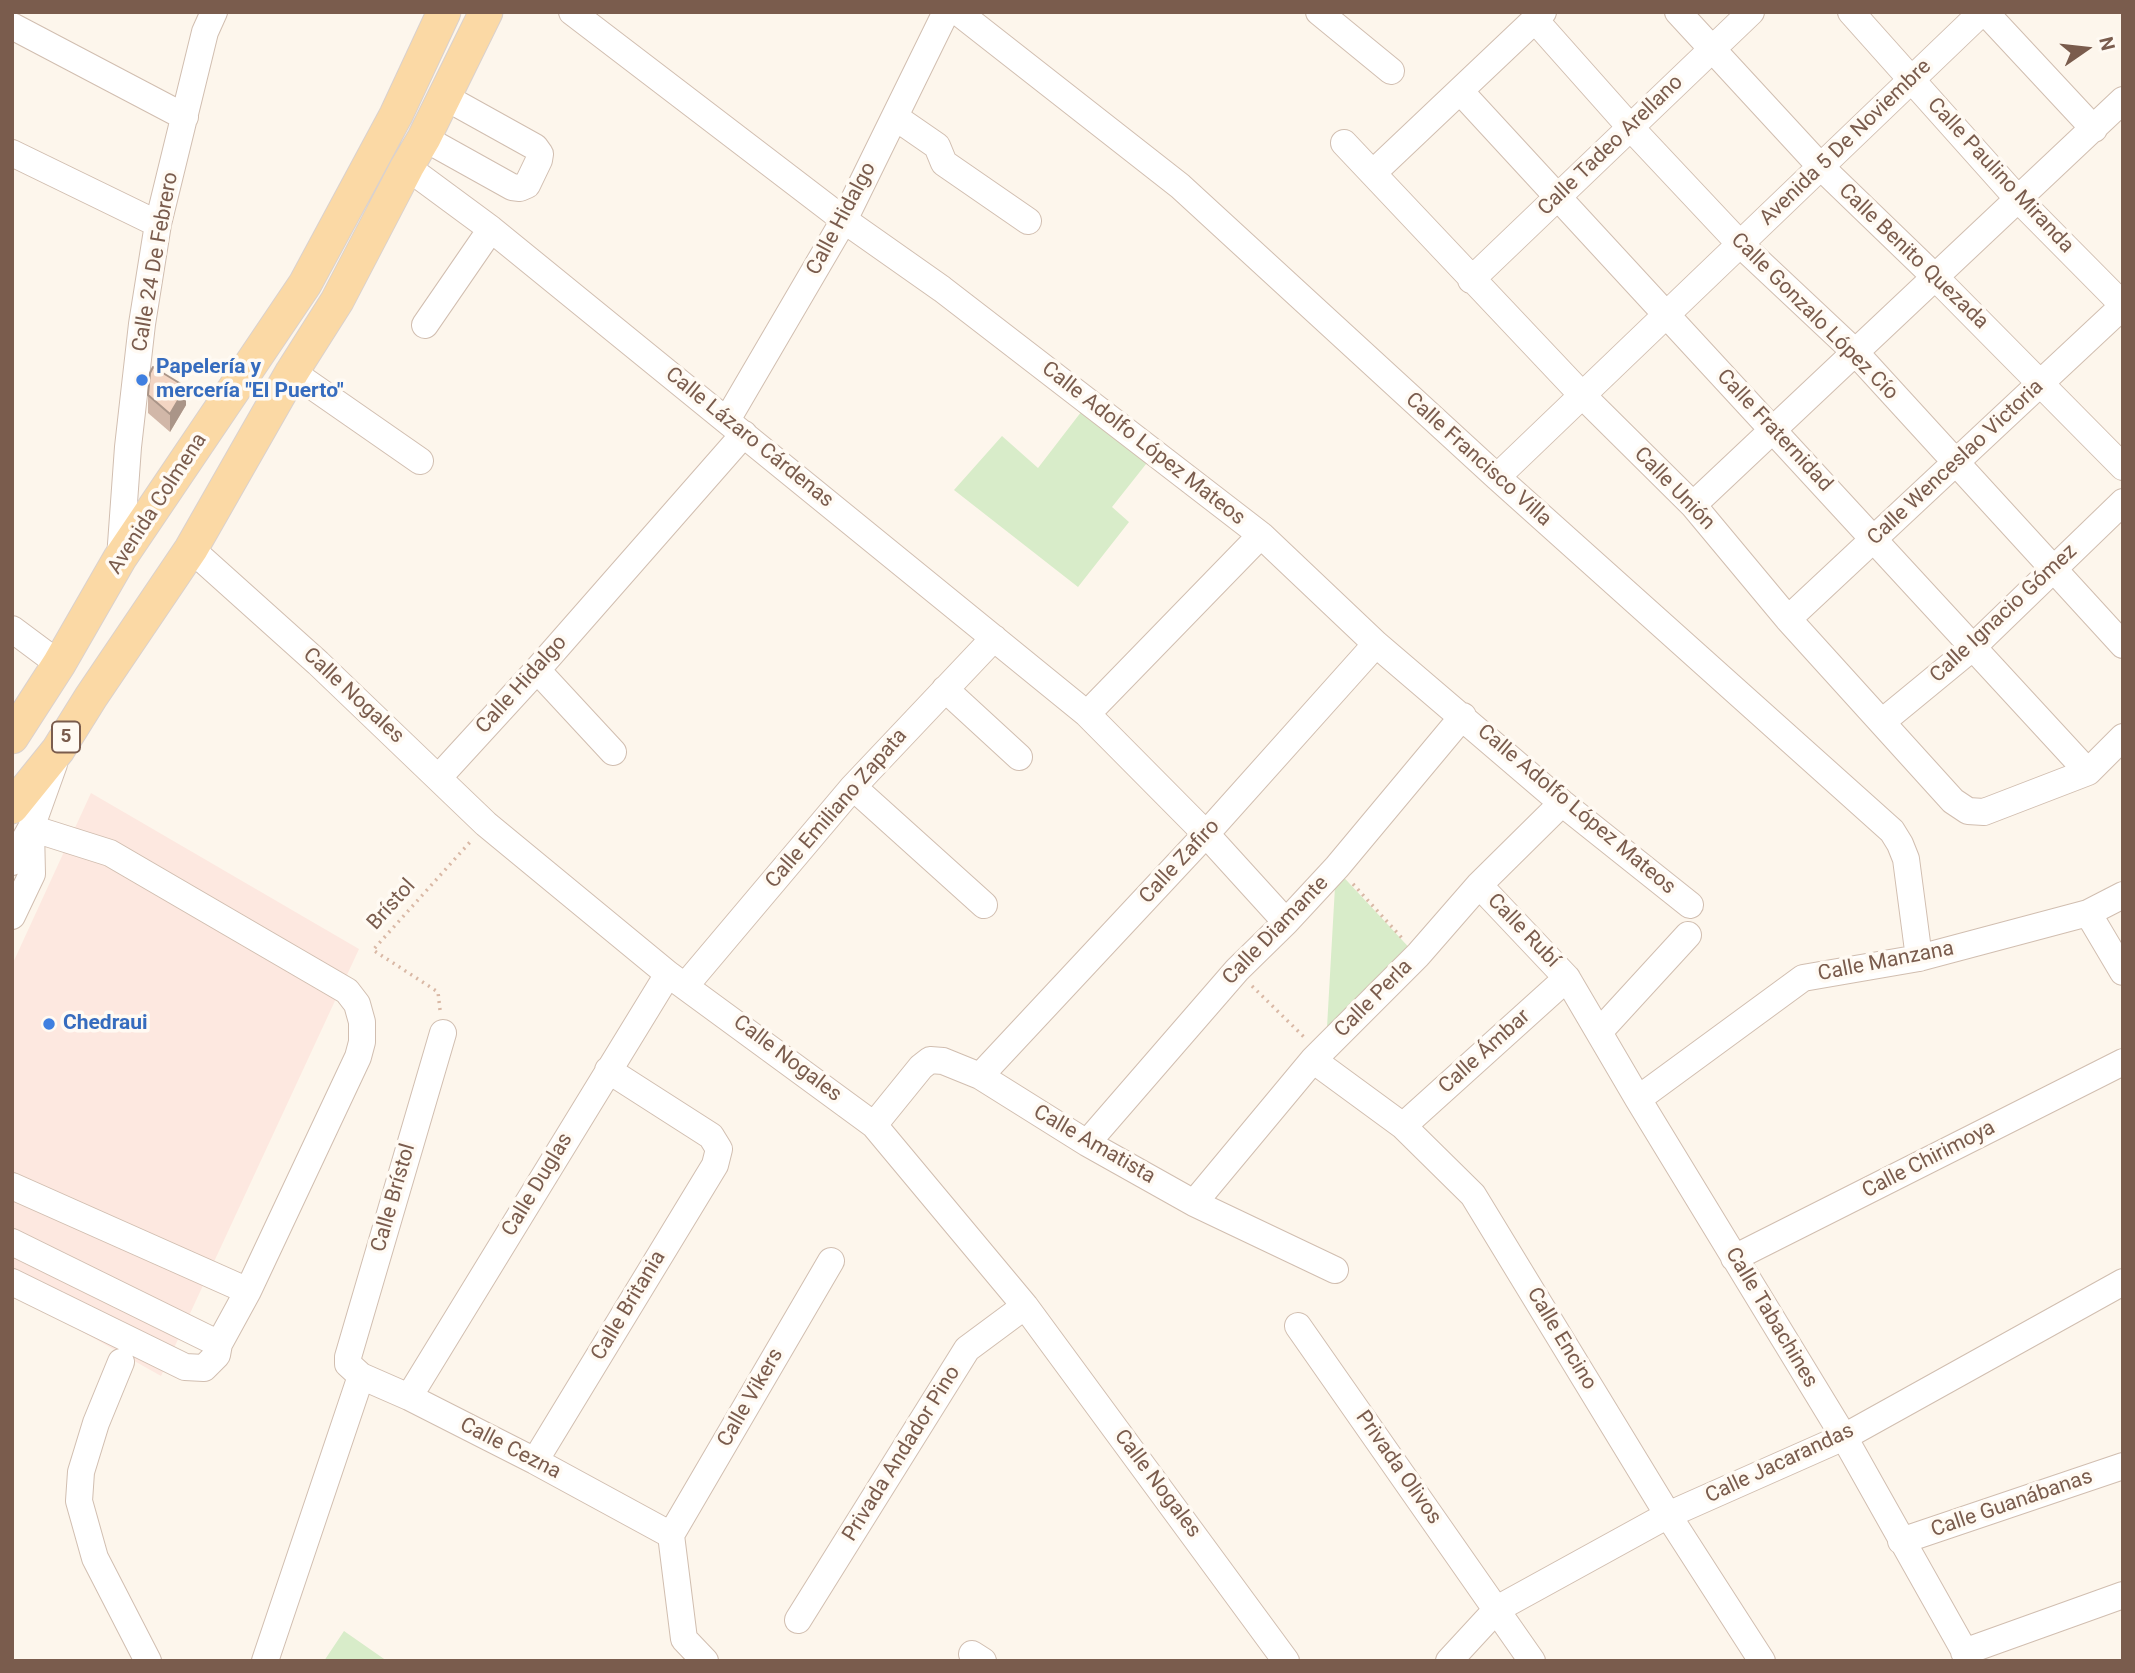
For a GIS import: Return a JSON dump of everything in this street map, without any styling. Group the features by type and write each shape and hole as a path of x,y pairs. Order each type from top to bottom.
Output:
{"main road":[{"name":"Avenida Colmena","path":"12,737 59,664 120,558 305,284 396,115 444,12"},
{"name":"5","path":"19,826 58,750 191,549 292,372 337,301 425,138 486,12"}],"street":[{"name":"Calle 24 De Febrero","path":"120,558 128,447 142,324 158,224 205,32 214,12"},
{"name":"Calle Adolfo López Mateos","path":"572,12 844,220 942,289 1261,535 1376,644 1562,803 1690,905"},
{"name":"Calle Hidalgo","path":"439,777 537,670 736,427 844,220 946,12"},
{"name":"Calle Francisco Villa","path":"958,12 1180,186 1497,478 1892,831 1906,859 1919,958"},
{"path":"1319,12 1391,71"},
{"name":"Calle Benito Quezada","path":"1678,12 1821,167 1935,277 2123,467"},
{"name":"Calle Tadeo Arellano","path":"1471,280 1751,12"},
{"name":"Calle Paulino Miranda","path":"1851,12 2018,199 2123,306"},
{"path":"1984,12 2094,129"},
{"name":"Avenida 5 De Noviembre","path":"1497,478 1984,12"},
{"path":"1373,173 1539,16"},
{"name":"Calle Gonzalo López Cío","path":"1539,16 1631,128 1740,244 1854,351 2123,645"},
{"path":"12,26 185,117"},
{"name":"Calle Fraternidad","path":"1460,91 2088,772"},
{"path":"425,138 512,187 527,185 539,160 540,154 535,147 445,97"},
{"path":"1693,505 2123,100"},
{"path":"895,117 937,146 944,163 1028,221"},
{"name":"Calle Unión","path":"1344,143 1471,280 1693,505 1788,620 1954,801 1968,811 1984,812 2088,772"},
{"path":"12,153 158,224"},
{"name":"Calle Lázaro Cárdenas","path":"407,167 491,229 1087,714 1206,834 1286,922"},
{"path":"425,325 491,229"},
{"name":"Calle Wenceslao Victoria","path":"1788,620 2123,306"},
{"path":"292,372 420,461"},
{"name":"Calle Ignacio Gómez","path":"1882,722 1972,648 2123,502"},
{"path":"1087,714 1261,535"},
{"name":"Calle Nogales","path":"191,549 318,663 486,824 677,979 874,1125 1025,1306 1286,1661"},
{"path":"12,629 59,664"},
{"name":"Calle Emiliano Zapata","path":"677,979 993,638"},
{"name":"Calle Zafiro","path":"980,1076 1206,834 1376,644"},
{"path":"537,670 613,752"},
{"path":"945,689 1019,757"},
{"name":"Calle Diamante","path":"1087,1143 1237,970 1337,867 1463,716"},
{"path":"2088,772 2123,737"},
{"path":"853,787 984,905"},
{"name":"Calle Perla","path":"1194,1203 1316,1057 1418,955 1479,885 1562,803"},
{"path":"12,862 19,826"},
{"path":"12,916 32,874 19,826"},
{"path":"12,1282 185,1367 204,1368 217,1356 219,1344 247,1292 358,1057 362,1042 362,1022 357,1004 347,992 110,853 19,826"},
{"name":"Calle Rubí","path":"1479,885 1567,978"},
{"name":"Calle Manzana","path":"1638,1099 1803,978 1919,958 2088,913 2123,895"},
{"path":"2088,913 2123,972"},
{"path":"1600,1031 1688,935"},
{"name":"Calle Tabachines","path":"1567,978 1844,1437 1967,1656"},
{"name":"Calle Ámbar","path":"1403,1126 1567,978"},
{"name":"Calle Duglas","path":"409,1397 608,1070 677,979"},
{"name":"Calle Brístol","path":"265,1661 355,1370 348,1357 443,1033"},
{"name":"Calle Encino","path":"1316,1057 1403,1126 1473,1195 1668,1515 1762,1661"},
{"name":"Calle Amatista","path":"874,1125 921,1067 930,1060 943,1061 980,1076 1087,1143 1194,1203 1335,1270"},
{"name":"Calle Chirimoya","path":"1734,1258 2123,1062"},
{"name":"Calle Britania","path":"535,1461 715,1165 719,1149 711,1136 608,1070"},
{"path":"12,1186 247,1292"},
{"path":"12,1242 219,1344"},
{"name":"Calle Vikers","path":"671,1535 831,1261"},
{"name":"Calle Jacarandas","path":"1449,1661 1497,1609 1668,1515 1844,1437 2123,1282"},
{"name":"Privada Andador Pino","path":"798,1620 967,1349 1025,1306"},
{"name":"Privada Olivos","path":"1298,1326 1532,1661"},
{"path":"121,1362 96,1423 81,1472 79,1501 95,1558 148,1661"},
{"name":"Calle Cezna","path":"355,1370 535,1461 671,1535"},
{"name":"Calle Guanábanas","path":"1901,1541 2123,1466"},
{"path":"671,1535 684,1639 705,1661"},
{"path":"1967,1656 2123,1595"}],"path":[{"name":"Brístol","path":"443,1033 438,992 373,950 486,824"},
{"path":"1337,867 1418,955"},
{"path":"1237,970 1316,1057"}],"shaded area":[{"path":"91,793 359,949 161,1376 12,1292 12,965"}],"green space":[{"path":"1088,403 1154,454 1112,507 1129,522 1078,587 954,490 1002,436 1038,468"},
{"path":"1336,869 1416,955 1326,1045"},
{"path":"344,1631 387,1661 324,1661"}],"building":[{"path":"153,367 186,387 170,414 148,395"}],"place":[{"name":"Papelería y mercería \"El Puerto\"","path":"142,380"},
{"name":"Chedraui","path":"49,1024"}]}
